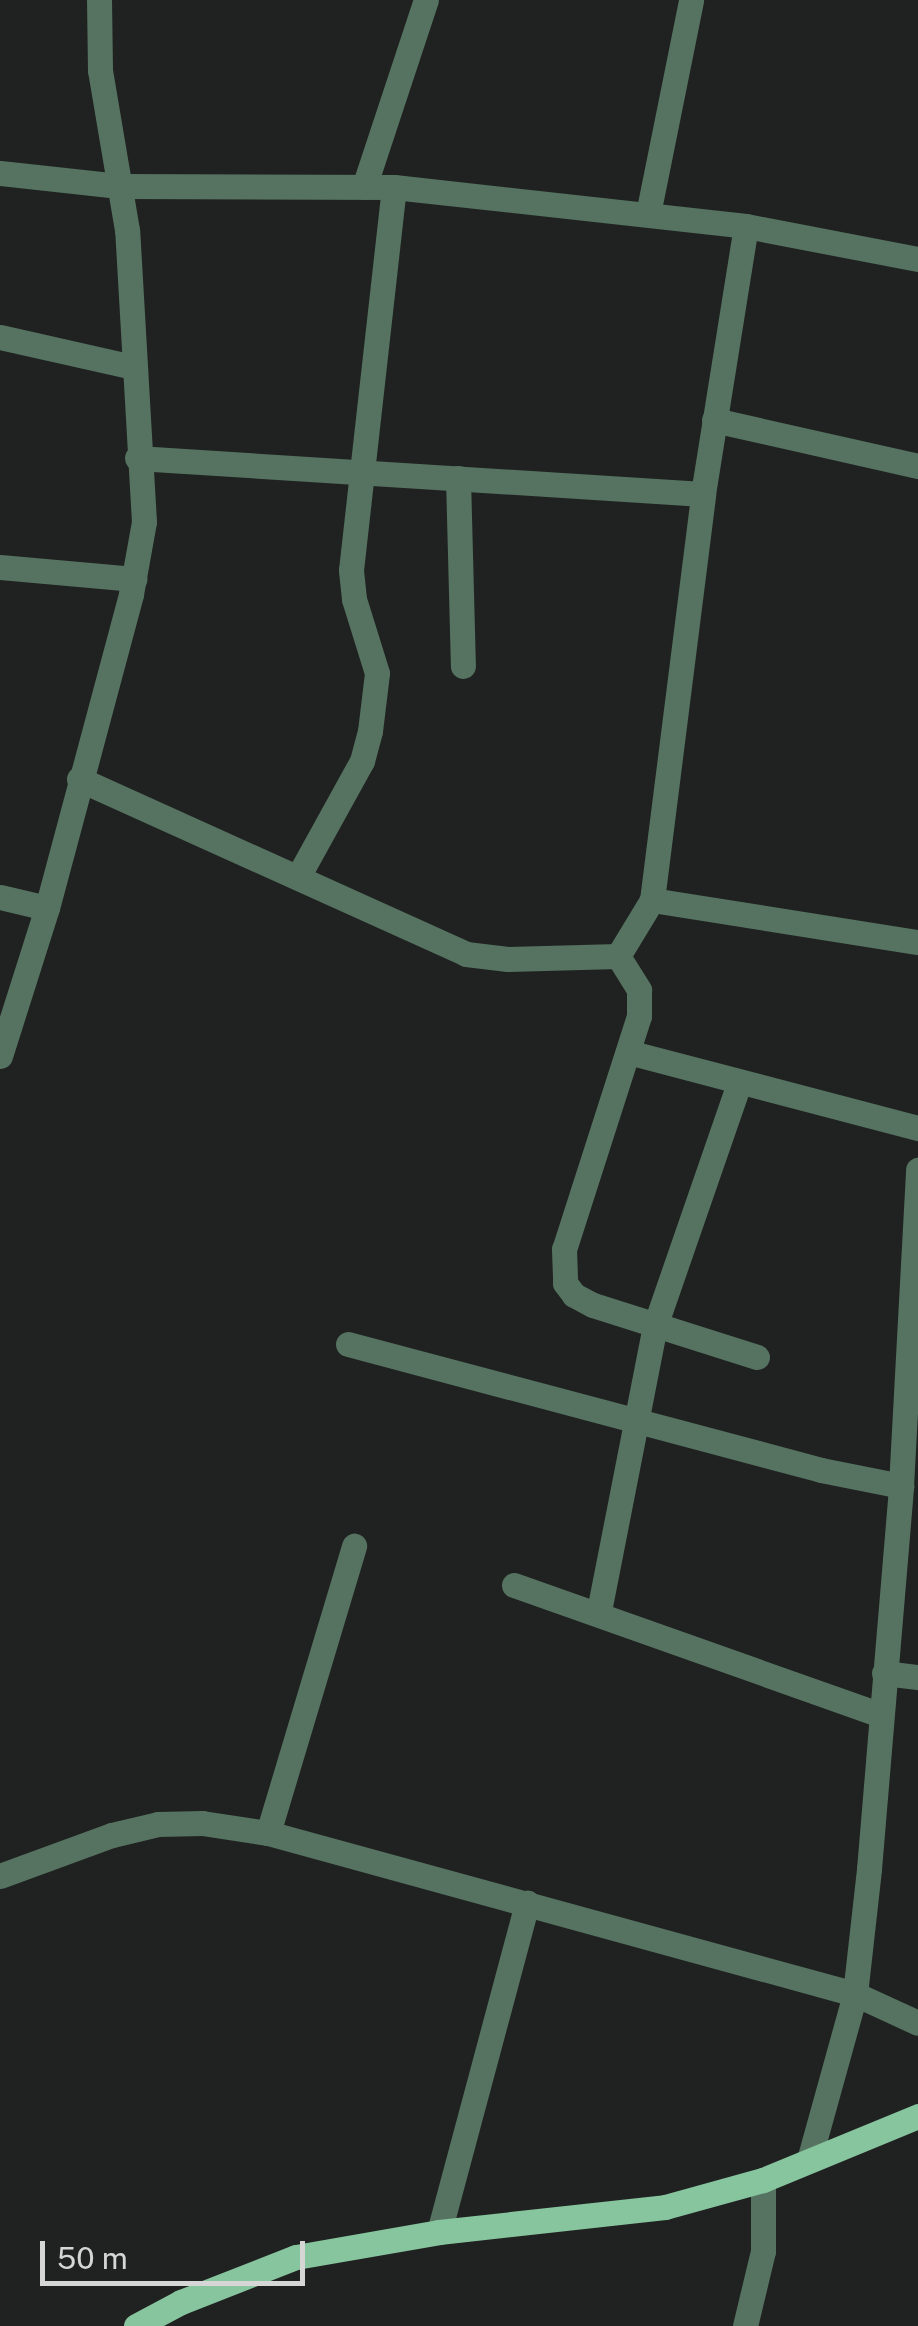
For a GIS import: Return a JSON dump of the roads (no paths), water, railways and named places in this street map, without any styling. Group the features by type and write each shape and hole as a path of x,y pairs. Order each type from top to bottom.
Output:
{"main road":[{"path":"136,2326 180,2302 296,2257 438,2232 665,2207 763,2180 918,2116"}],"street":[{"path":"0,1056 47,908 134,580 144,522 137,458 127,230 100,70 98,0"},
{"path":"364,187 426,0"},
{"path":"648,214 691,0"},
{"path":"0,174 119,186 394,186 746,226 918,259"},
{"path":"299,875 362,761 370,731 377,673 354,599 351,570 394,186"},
{"path":"618,956 652,900 702,494 746,226"},
{"path":"0,338 132,366"},
{"path":"714,420 918,466"},
{"path":"137,458 702,494"},
{"path":"458,478 463,666"},
{"path":"0,567 134,580"},
{"path":"79,779 299,875 466,954 508,959 618,956"},
{"path":"0,897 47,908"},
{"path":"652,900 918,942"},
{"path":"618,956 638,990 639,1016 564,1249 561,1269 574,1296 654,1326 756,1357"},
{"path":"628,1052 918,1128"},
{"path":"599,1611 654,1326 739,1083"},
{"path":"809,2160 855,1994 913,1360 918,1169"},
{"path":"348,1344 901,1486"},
{"path":"268,1833 354,1546"},
{"path":"514,1585 599,1611 881,1715"},
{"path":"884,1673 918,1678"},
{"path":"0,1876 112,1835 158,1824 202,1823 268,1833 855,1994 918,2023"},
{"path":"438,2232 527,1903"},
{"path":"746,2326 762,2251 763,2180"}]}
